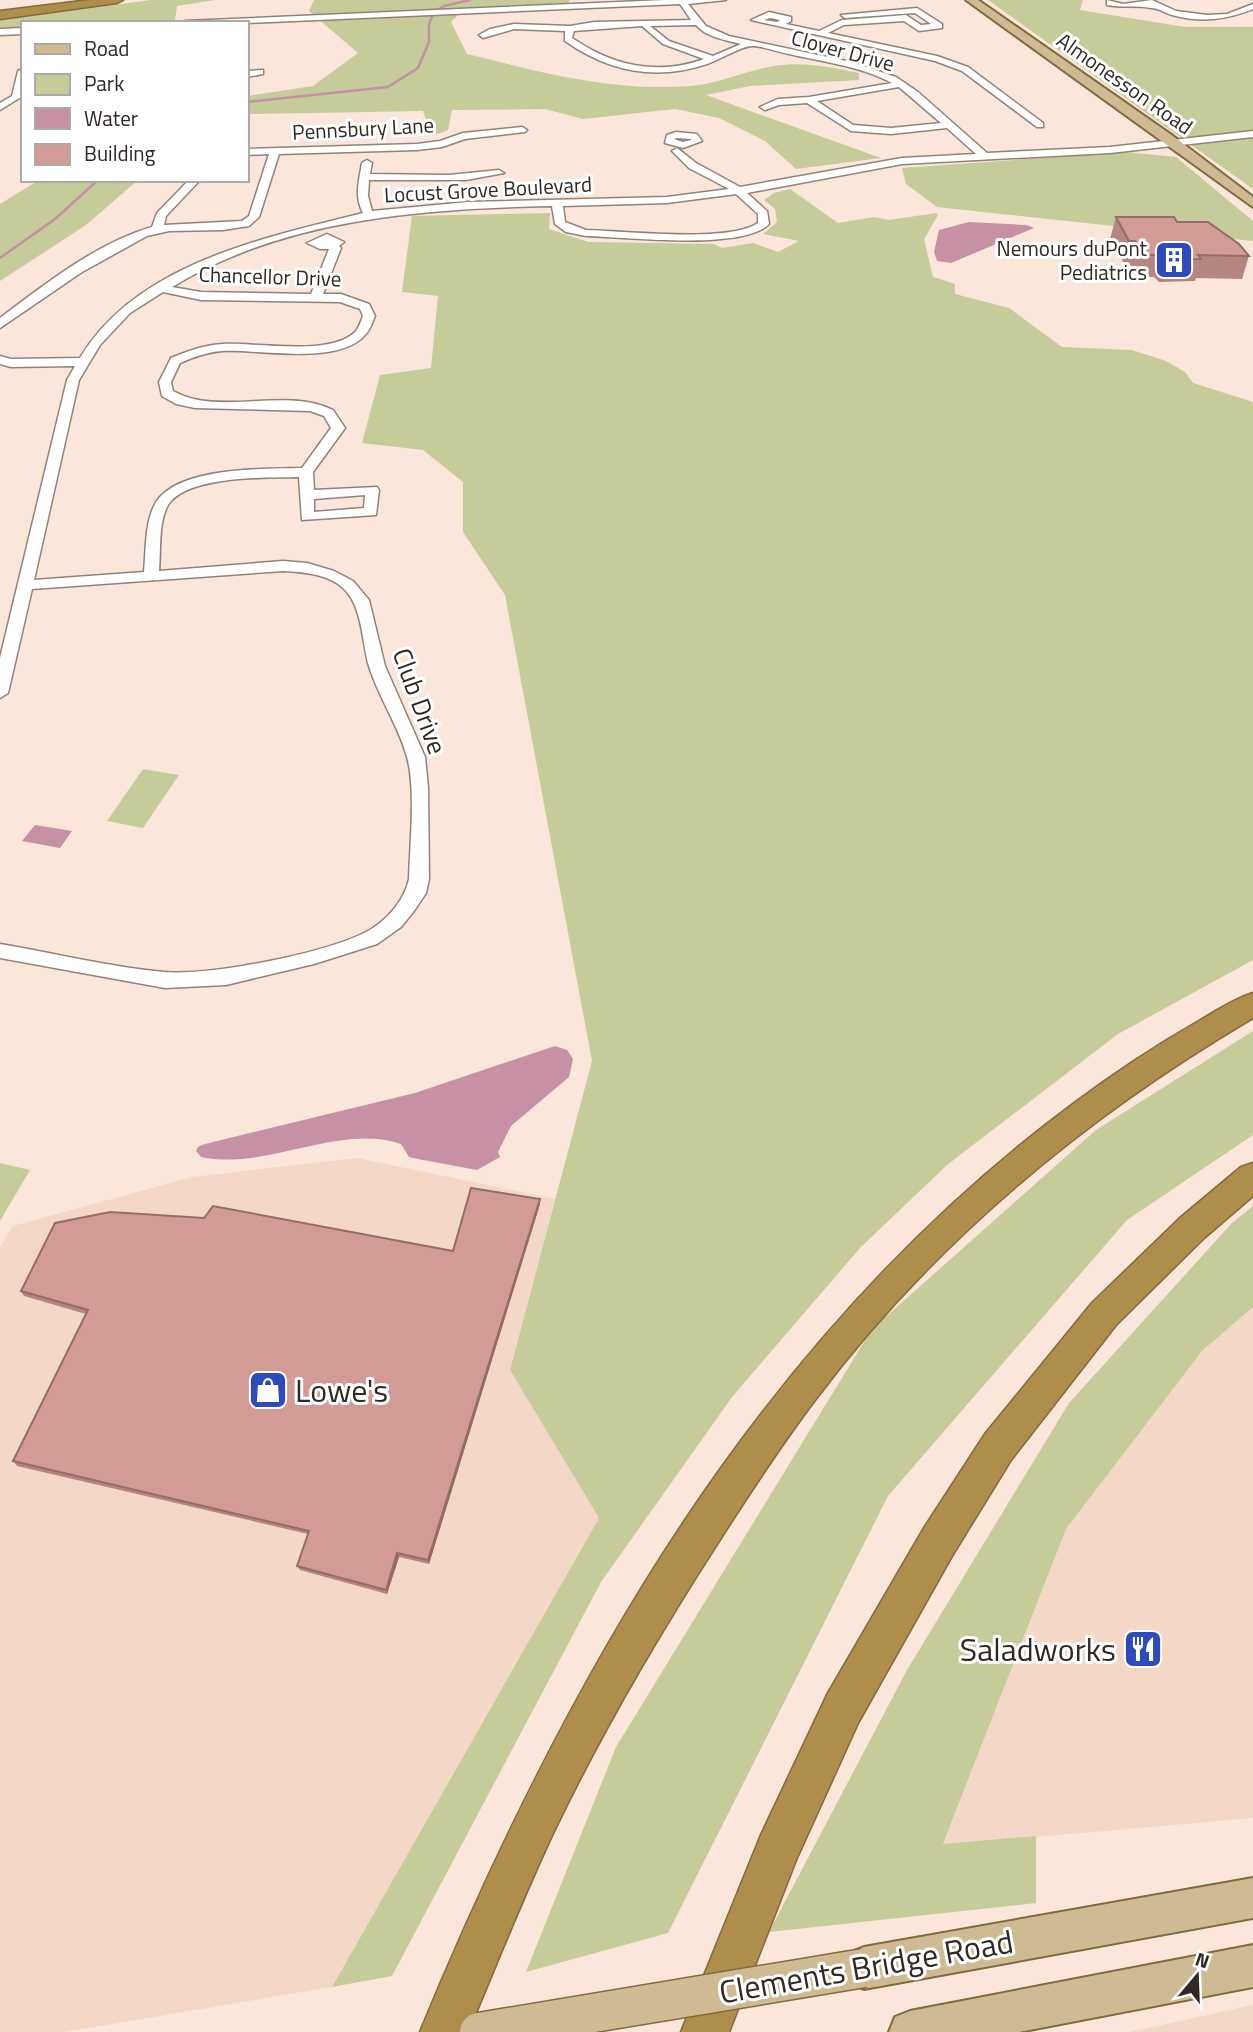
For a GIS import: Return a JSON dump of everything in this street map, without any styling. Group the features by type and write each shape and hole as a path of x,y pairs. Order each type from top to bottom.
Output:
{"highway":[{"path":"0,13 82,0"},
{"path":"0,13 117,0"},
{"path":"444,2032 541,1811 640,1626 753,1453 819,1367 930,1244 1035,1147 1185,1040 1253,1004"},
{"path":"705,2032 777,1851 843,1708 938,1542 998,1447 1104,1314 1192,1228 1253,1177"}],"main road":[{"name":"Almonesson Road","path":"971,0 1173,141 1253,203"},
{"name":"Clements Bridge Road","path":"479,2032 864,1968 1253,1898"},
{"path":"910,2032 1253,1966"}],"street":[{"path":"203,21 248,15 434,12 722,0"},
{"path":"1111,0 1110,3 1123,6 1150,3 1168,11 1206,17 1225,16 1252,6"},
{"name":"Clover Drive","path":"684,2 697,22 713,33 747,44 851,65 901,85 983,155"},
{"path":"1236,3 1252,6"},
{"path":"820,34 844,16 917,10 939,26 919,29 906,18 844,16"},
{"path":"483,35 493,30 512,28 570,29 594,25 645,26 697,22"},
{"path":"778,25 937,59 979,77 1040,125"},
{"path":"645,26 650,33 670,44 711,58"},
{"path":"570,29 568,39 583,52 614,66 635,71 664,70 711,58 747,44"},
{"path":"0,32 21,31"},
{"path":"923,66 937,59"},
{"path":"880,75 937,59"},
{"path":"248,74 260,72"},
{"path":"0,107 16,97 21,78"},
{"path":"765,107 778,102 809,100 901,85"},
{"path":"809,100 851,128 891,131 949,125"},
{"path":"0,107 21,108"},
{"name":"Pennsbury Lane","path":"248,152 417,147 442,144 463,136 522,130"},
{"path":"557,204 560,224 580,233 725,237 754,232 765,222 763,213 738,191 721,179 690,165 668,139 686,134 697,138 698,141 692,144 674,146"},
{"name":"Locust Grove Boulevard","path":"0,693 73,380 82,362 126,310 193,269 260,242 369,215 453,206 638,202 738,191 872,165 1253,134"},
{"path":"368,150 362,205 369,215"},
{"path":"0,324 112,249 141,233 158,229 245,224 254,217 275,152"},
{"path":"365,177 417,175 470,178 499,173"},
{"path":"158,229 162,215 193,182"},
{"path":"316,297 335,248 332,246"},
{"name":"Chancellor Drive","path":"159,288 201,296 316,297 346,299 361,304 368,313 363,331 347,342 328,347 224,347 196,351 173,363 164,387 174,398 191,403 298,405 324,411 337,421 338,428 306,472"},
{"path":"0,360 11,363 82,362"},
{"path":"152,576 160,508 174,492 188,485 212,479 306,472 307,517 371,512 372,490 307,495"},
{"name":"Club Drive","path":"4,952 165,981 210,979 314,957 370,939 394,922 415,893 420,859 416,757 377,666 364,609 357,594 348,584 329,574 297,566 113,580 64,595 24,592"}],"shaded area":[{"path":"357,1158 555,1199 510,1370 599,1518 332,1987 63,2032 0,2032 0,1247 13,1226 192,1177"},
{"path":"1253,1307 1253,1818 943,1845 1066,1529 1202,1351"},
{"path":"1253,2005 1253,2032 1130,2032"}],"green space":[{"path":"151,0 215,0 177,6 175,20 21,21 21,29 0,30 0,20"},
{"path":"314,0 570,0 568,3 465,8 451,22 467,54 549,74 605,83 690,86 711,83 763,68 795,64 859,73 859,80 750,86 706,95 881,158 796,169 765,141 719,118 675,109 583,119 545,109 452,110 448,130 432,136 423,111 248,114 248,96 313,86 358,53 309,11"},
{"path":"988,0 1083,0 1080,10 1185,27 1253,27 1253,189"},
{"path":"1125,152 1176,157 1253,221 1253,241 937,207 906,184 902,168"},
{"path":"36,182 136,182 86,225 0,281 0,204"},
{"path":"790,189 838,223 874,217 889,220 936,213 938,215 924,239 933,277 955,284 955,294 1009,308 1062,347 1132,350 1166,361 1185,372 1193,383 1253,402 1253,960 1118,1034 947,1165 860,1248 732,1397 601,1582 392,1976 332,1987 599,1518 510,1370 592,1061 505,595 463,532 463,482 423,450 362,443 380,375 431,368 438,296 402,292 412,216 550,213 549,229 588,242 714,244 722,248 753,243 778,252 799,241 763,234 777,222 775,209 764,200 774,193"},
{"path":"143,769 179,775 143,828 107,821"},
{"path":"1253,1031 1253,1135 1127,1220 888,1496 668,1933 526,1972 616,1747 872,1329 1096,1130"},
{"path":"0,1163 30,1170 0,1221"},
{"path":"1253,1206 1253,1307 1202,1351 1066,1529 943,1844 1036,1836 1036,1903 769,1932 907,1670 1069,1403 1232,1223"}],"water":[{"path":"969,222 1026,225 1034,228 951,263 937,261 934,252 939,230"},
{"path":"35,825 72,831 60,848 22,841"},
{"path":"555,1046 567,1050 573,1059 569,1077 511,1126 498,1152 500,1157 477,1170 409,1157 401,1144 378,1139 353,1139 276,1154 225,1160 201,1157 196,1151 205,1144 415,1093"}],"building":[{"path":"1116,217 1174,217 1177,222 1208,222 1239,244 1249,256 1198,255 1201,259 1165,260 1160,255 1145,255 1135,241 1129,241"},
{"name":"Lowe's","path":"471,1188 540,1199 428,1560 397,1553 386,1590 297,1566 309,1531 13,1461 88,1310 21,1291 55,1223 110,1212 204,1218 213,1206 453,1251"}],"waterway":[{"path":"248,102 388,87 418,68 429,42 429,24 434,12 444,6 470,0"},
{"path":"0,258 55,219 96,182"}],"place":[{"name":"Nemours duPont Pediatrics","path":"1174,260"},
{"name":"Lowe's","path":"268,1390"},
{"name":"Saladworks","path":"1143,1649"}]}
